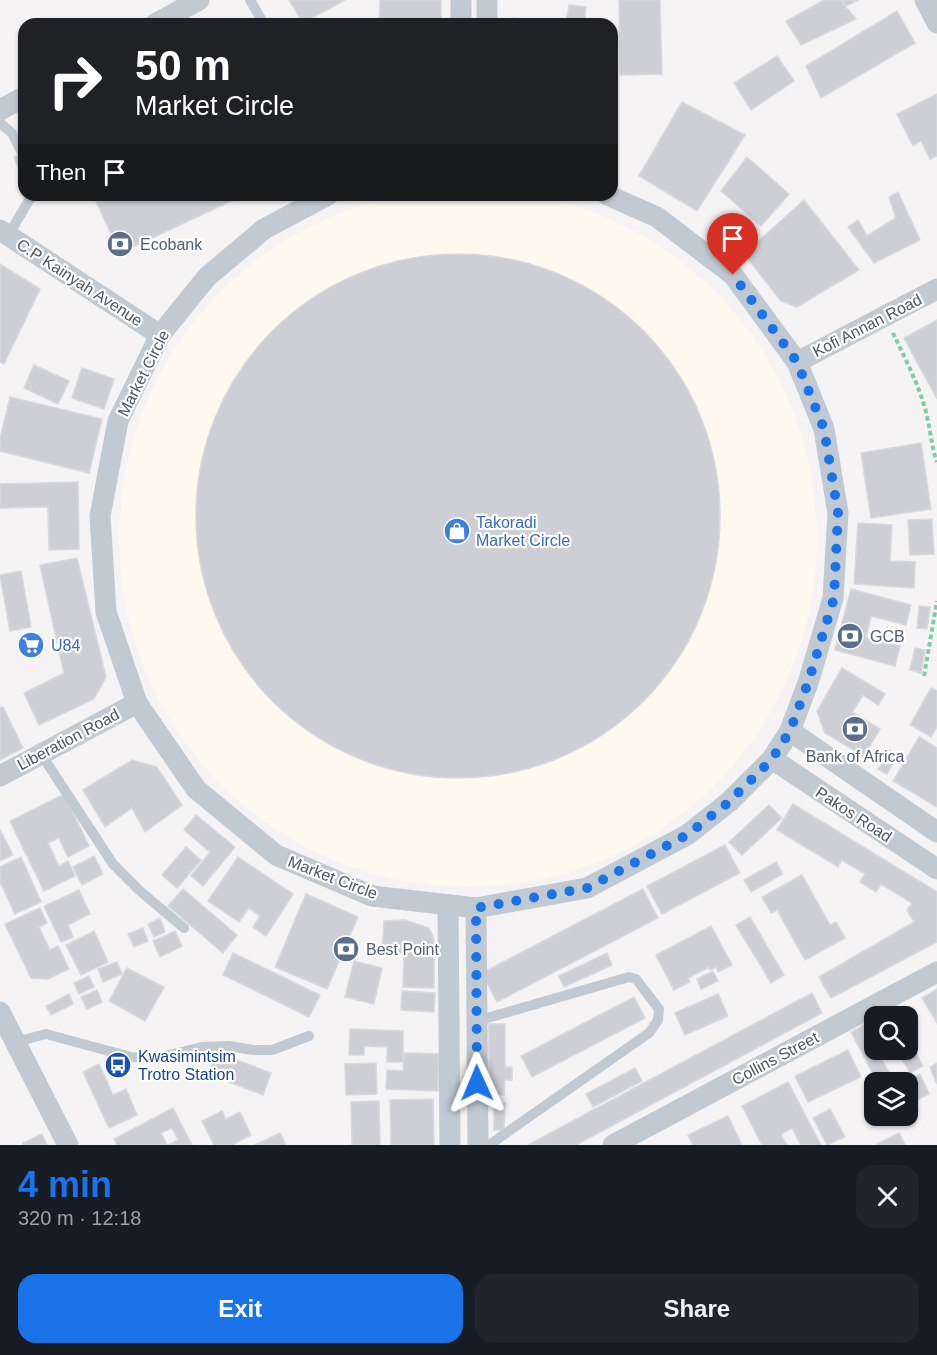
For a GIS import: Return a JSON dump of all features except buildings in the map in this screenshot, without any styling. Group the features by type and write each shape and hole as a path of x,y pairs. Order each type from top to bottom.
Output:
{"street":[{"path":"461,0 461,18"},
{"path":"487,0 487,18"},
{"path":"925,0 937,23"},
{"path":"164,18 188,2"},
{"path":"0,110 18,100"},
{"name":"Market Circle","path":"317,201 264,229 215,270 160,335 118,421 100,516 106,612 137,703 196,789 276,855 372,896 476,908 587,888 687,835 729,802 772,759 790,731 809,680 834,598 838,513 824,429 797,362 733,275 657,217 618,200"},
{"name":"C.P Kainyah Avenue","path":"4,233 160,335"},
{"name":"Kofi Annan Road","path":"797,362 937,289"},
{"name":"Liberation Road","path":"0,776 137,703"},
{"name":"Pakos Road","path":"790,731 937,832"},
{"name":"Pakos Road","path":"772,759 937,869"},
{"path":"448,904 450,1145"},
{"path":"476,908 478,1145"},
{"name":"Collins Street","path":"613,1145 937,972"},
{"path":"0,1012 8,1046 68,1145"}],"lane":[{"path":"250,0 260,18"},
{"path":"0,123 12,133 18,145"},
{"path":"4,233 28,201"},
{"path":"41,754 113,864 140,891 184,928"},
{"path":"477,1021 629,977 636,979 659,1009 658,1020 649,1033 489,1145"},
{"path":"8,1046 46,1034 131,1057 156,1058 201,1047 229,1046 272,1050 309,1036"}],"path":[{"path":"886,316 919,391 928,421 932,451 937,462"},
{"path":"924,676 937,602"}],"shaded area":[{"path":"379,201 557,201 602,216 662,248 715,291 758,344 776,374 802,437 815,504 817,538 815,572 802,639 776,702 738,759 715,785 689,808 632,846 569,872 502,885 468,887 434,885 367,872 304,846 247,808 221,785 198,759 160,702 134,639 121,572 119,538 121,504 134,437 160,374 178,344 221,291 274,248 334,216"}],"place":[{"name":"Ecobank","path":"120,244"},
{"name":"Takoradi Market Circle","path":"457,531"},
{"name":"GCB","path":"850,636"},
{"name":"U84","path":"31,645"},
{"name":"Bank of Africa","path":"855,729"},
{"name":"Best Point","path":"346,949"},
{"name":"Kwasimintsim Trotro Station","path":"118,1065"}],"route":[{"path":"477,1083 476,908 587,888 687,835 729,802 772,759 790,731 809,680 834,598 838,513 824,429 797,362 733,275"}]}
